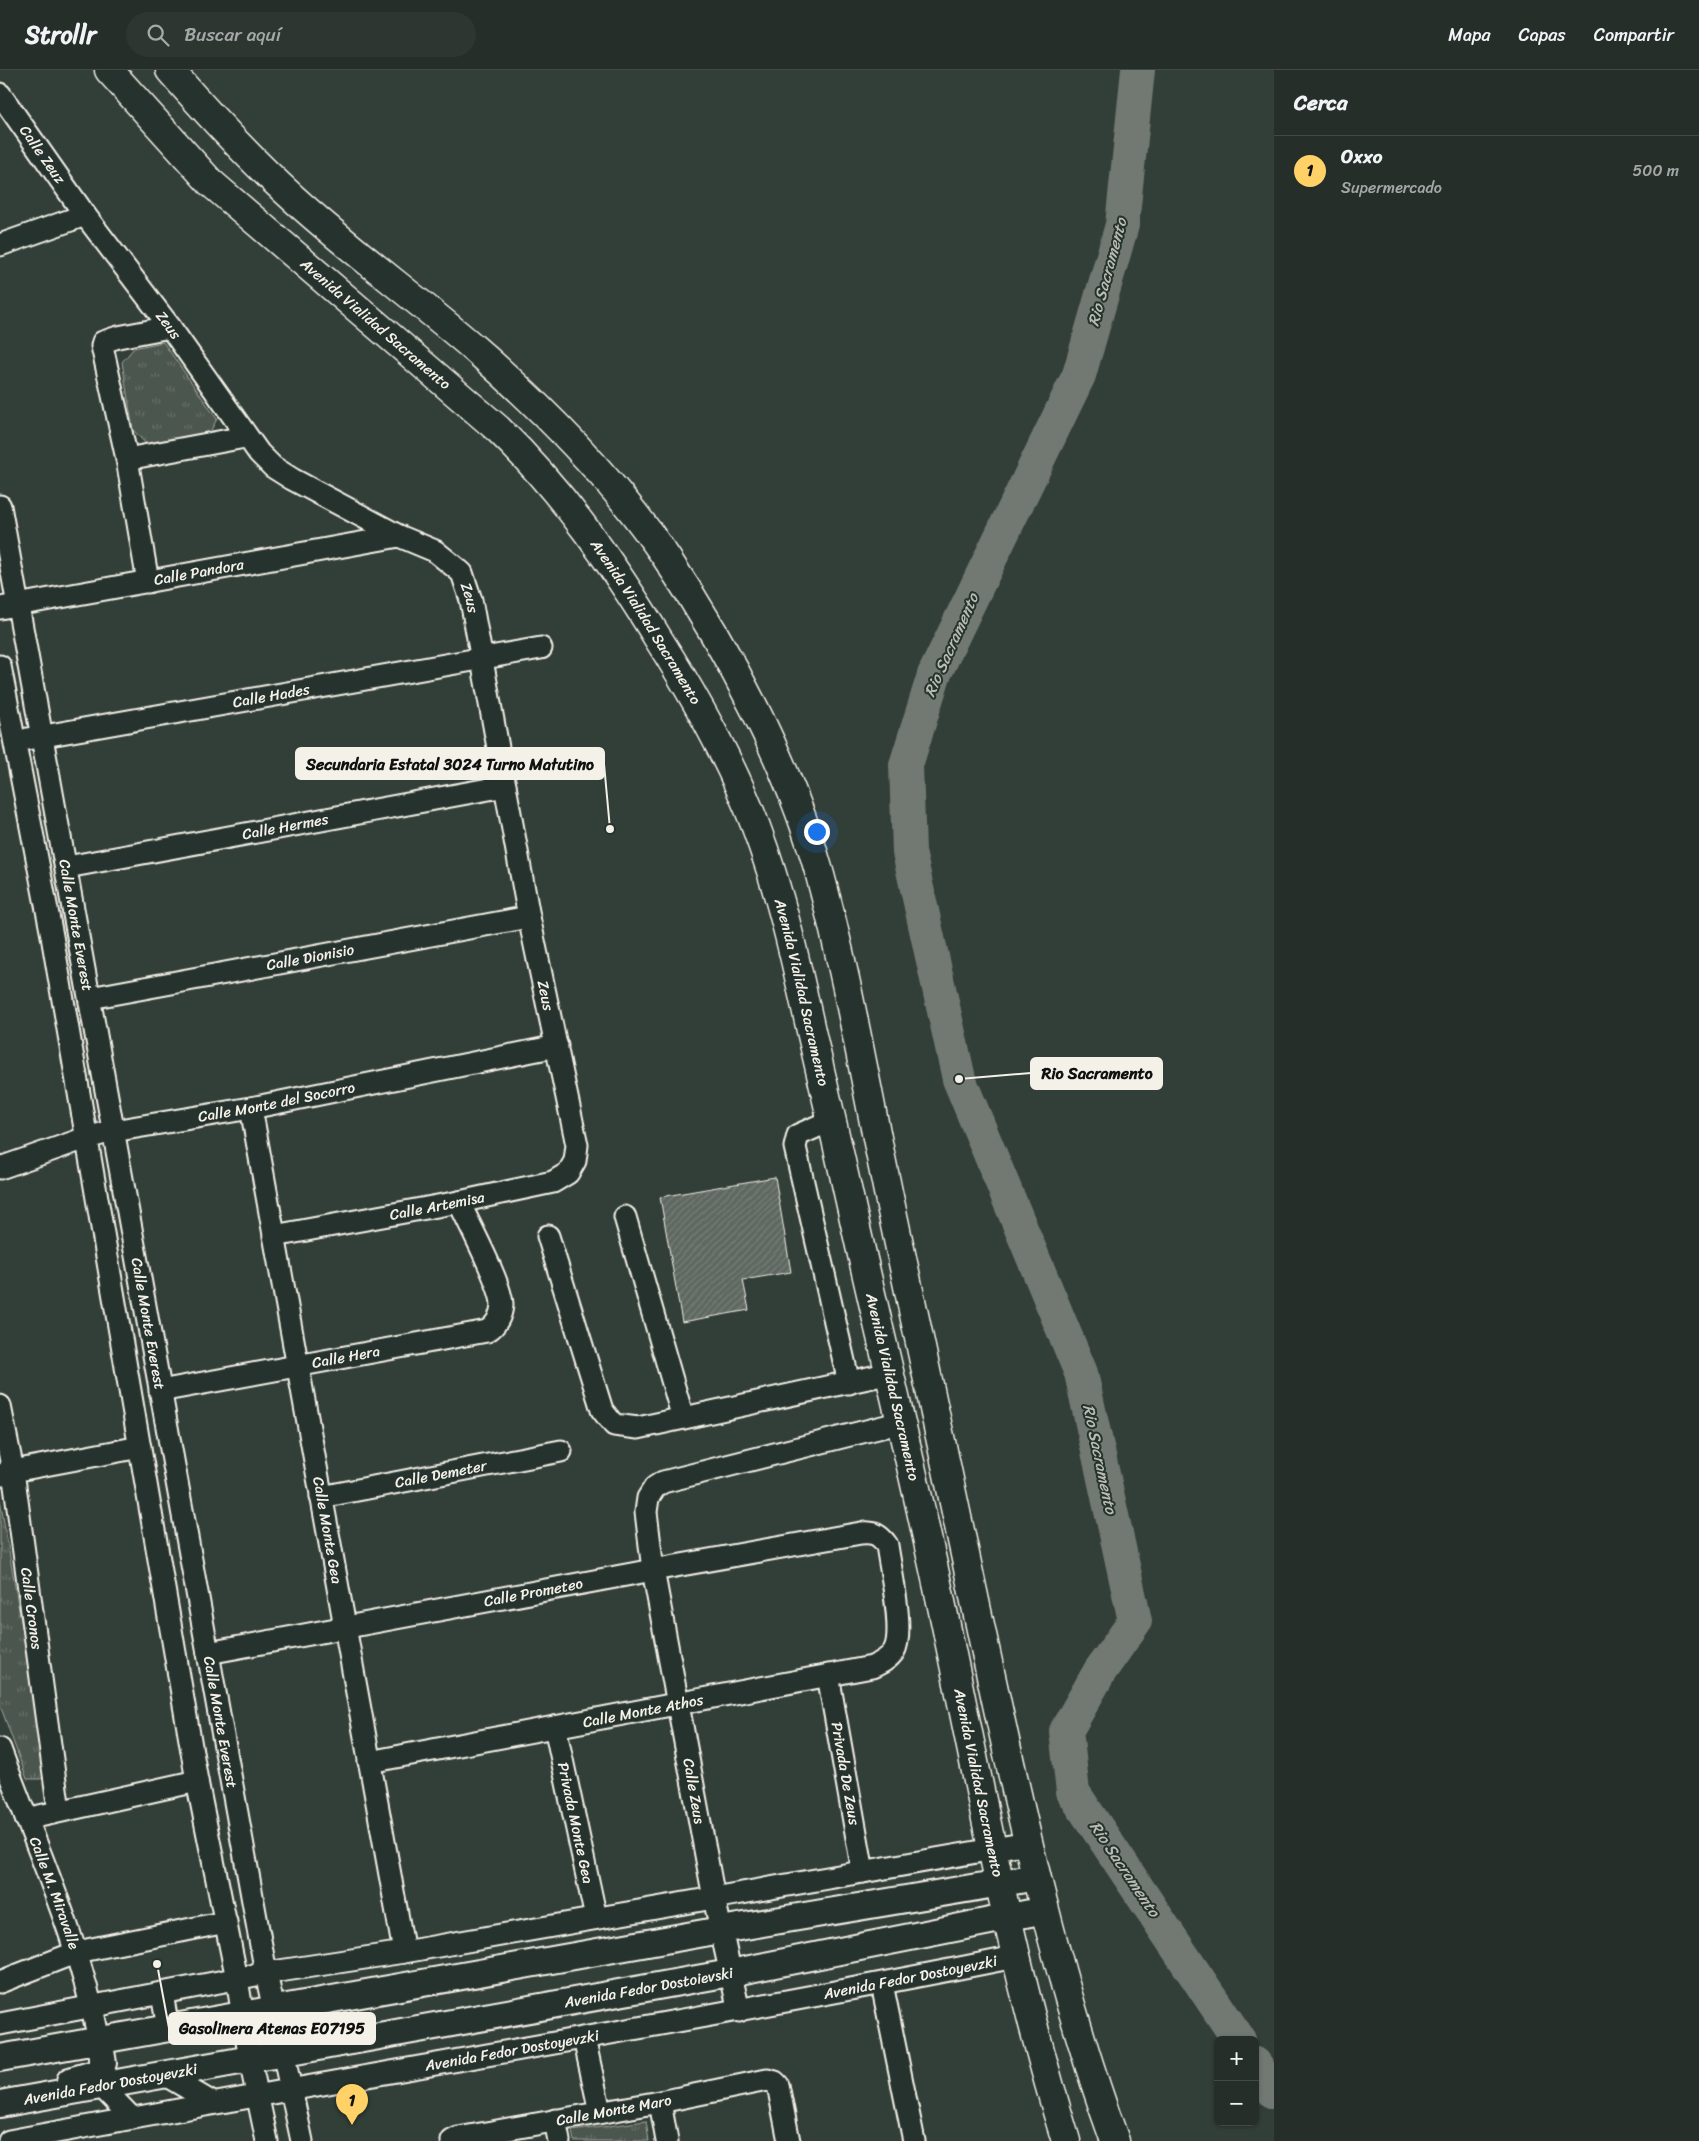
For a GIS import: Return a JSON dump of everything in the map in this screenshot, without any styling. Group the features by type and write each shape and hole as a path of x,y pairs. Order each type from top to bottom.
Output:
{"highway":[{"name":"Avenida Vialidad Sacramento","path":"109,70 210,182 423,364 528,459 554,488 610,563 695,698 715,733 746,800 758,831 790,932 902,1422 1006,1918 1045,2075 1066,2141"},
{"path":"170,70 210,117 294,198 478,352 565,433 629,506 665,556 706,621 755,711 792,794 806,831 819,873 844,972 877,1141 1028,1844 1092,2076 1116,2141"}],"main road":[{"path":"0,2058 721,1930 1037,1877"},
{"name":"Avenida Fedor Dostoievski","path":"250,2060 284,2052 730,1973 1045,1910"},
{"path":"26,2100 48,2088 99,2072 103,2063 99,2040"},
{"name":"Avenida Fedor Dostoyevzki","path":"0,2104 250,2060"}],"street":[{"name":"Calle Zeuz","path":"0,94 85,215"},
{"path":"0,245 85,215"},
{"name":"Zeus","path":"85,215 170,327 258,453 273,467 292,480 399,536 435,551 462,573 471,600 529,917 577,1145"},
{"path":"148,582 127,459 102,344 118,337 170,327"},
{"path":"127,459 245,436"},
{"name":"Calle Monte Everest","path":"0,506 9,606 41,737 67,867 266,1973 302,2141"},
{"name":"Calle Pandora","path":"9,606 399,536"},
{"name":"Calle Hades","path":"7,744 483,660 541,648"},
{"name":"Calle Monte Everest","path":"0,666 7,744 52,936 198,1781 238,1979 250,2060 267,2141"},
{"name":"Calle Hermes","path":"67,867 505,786"},
{"name":"Calle Dionisio","path":"90,998 529,917"},
{"name":"Calle Monte del Socorro","path":"0,1168 86,1138 113,1131 251,1108 557,1046"},
{"name":"Calle Monte Gea","path":"251,1108 404,1952"},
{"path":"832,1120 798,1135 795,1147 849,1383"},
{"name":"Calle Artemisa","path":"274,1236 459,1202 553,1182 568,1173 574,1162 577,1145"},
{"name":"Calle Hera","path":"160,1392 487,1331 494,1327 501,1313 500,1291 459,1202"},
{"path":"625,1217 684,1418"},
{"path":"548,1236 602,1410 608,1420 614,1425 638,1428 890,1373"},
{"name":"Calle Cronos","path":"0,1406 6,1473 58,1811"},
{"name":"Calle Zeus","path":"739,2011 714,1898 653,1570 646,1512 648,1498 655,1488 664,1482 902,1422"},
{"path":"6,1473 140,1447"},
{"name":"Calle Demeter","path":"321,1497 561,1451"},
{"name":"Calle Prometeo","path":"208,1653 653,1570 873,1532 887,1545 899,1634"},
{"name":"Calle Monte Athos","path":"369,1762 679,1705 828,1674 872,1668 886,1660 894,1650 899,1634"},
{"name":"Privada De Zeus","path":"828,1674 864,1872"},
{"name":"Privada Monte Gea","path":"555,1727 596,1918"},
{"name":"Calle M. Miravalle","path":"0,1749 4,1772 26,1819 77,1952 99,2040"},
{"path":"26,1819 198,1781"},
{"path":"0,2024 266,1973 404,1952 1028,1844"},
{"path":"0,1982 77,1952 226,1922"},
{"name":"Avenida Fedor Dostoyevzki","path":"9,2141 61,2136 132,2118 739,2011 1015,1957"},
{"path":"882,1984 914,2141"},
{"path":"162,1994 168,2028"},
{"path":"584,2038 600,2112"},
{"path":"165,2075 213,2103"},
{"name":"Calle Monte Maro","path":"452,2141 767,2080 775,2082 780,2092 789,2141"},
{"path":"102,2087 132,2118"},
{"path":"660,2102 667,2141"},
{"path":"555,2120 559,2141"}],"green space":[{"path":"163,342 217,419 210,432 148,446 133,430 122,362 134,348"},
{"path":"0,1499 47,1773 41,1779 27,1779 0,1705"},
{"path":"646,2121 649,2141 574,2141 572,2131"}],"building":[{"path":"775,1177 791,1272 743,1280 749,1310 682,1322 660,1197"}],"waterway":[{"name":"Rio Sacramento","path":"1138,70 1122,225 1079,375 934,675 906,765 909,852 959,1079 1081,1373 1135,1621 1100,1671 1066,1731 1073,1792 1236,2036"},
{"name":"Rio Sacramento","path":"1259,2070 1274,2092"}],"place":[{"name":"Secundaria Estatal 3024 Turno Matutino","path":"610,829"},
{"name":"Rio Sacramento","path":"959,1079"},
{"name":"Gasolinera Atenas E07195","path":"157,1964"},
{"name":"Oxxo","path":"352,2125"}]}
